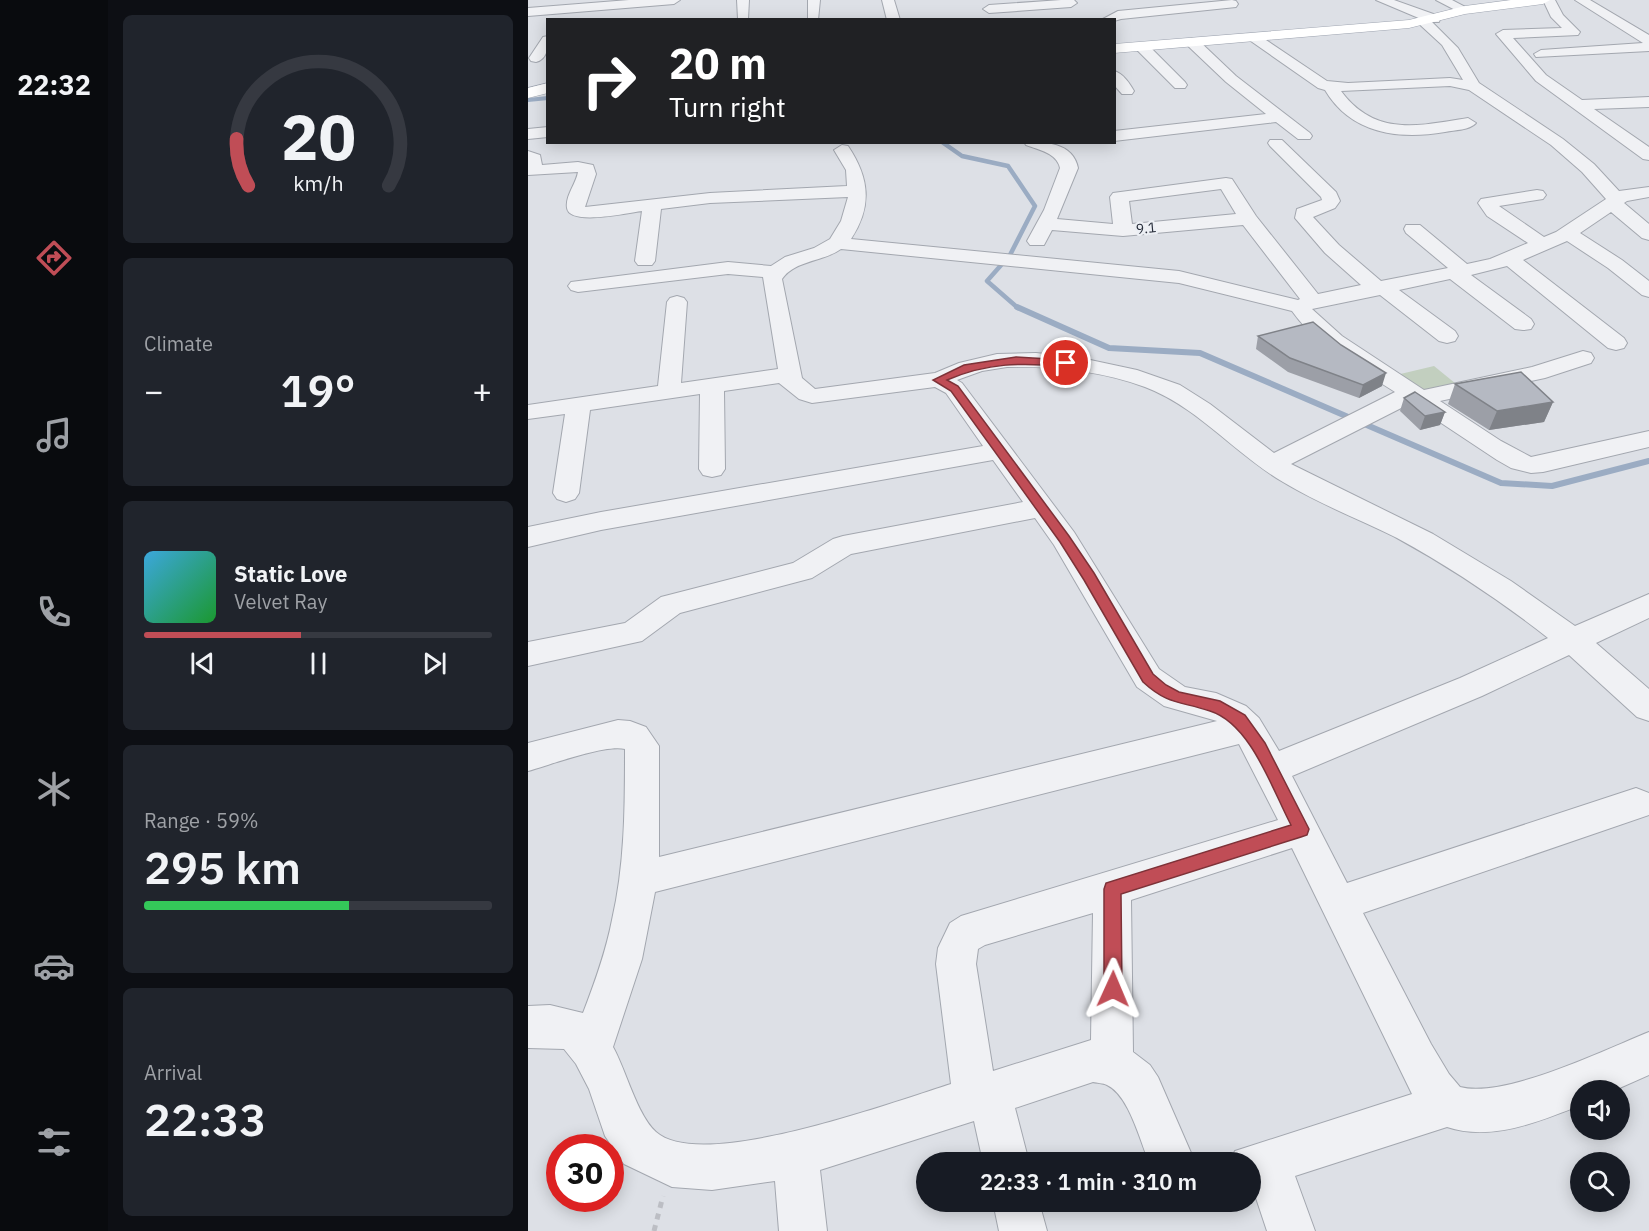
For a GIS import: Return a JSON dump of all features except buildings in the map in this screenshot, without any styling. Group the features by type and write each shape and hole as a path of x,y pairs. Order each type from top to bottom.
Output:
{"main road":[{"path":"1116,49 1429,21 1465,10 1543,0"},
{"path":"528,92 546,88"}],"street":[{"path":"743,0 743,16"},
{"path":"813,17 814,0"},
{"path":"888,0 893,18"},
{"path":"1382,0 1429,21 1453,50 1473,86"},
{"path":"1442,0 1465,10"},
{"path":"1549,0 1557,17 1573,32 1503,34 1534,70 1577,105 1645,149"},
{"path":"1581,0 1649,41"},
{"path":"988,9 1071,3"},
{"path":"528,12 572,4 665,5"},
{"path":"1109,18 1232,4"},
{"path":"1119,34 1180,85"},
{"path":"1252,37 1314,81 1331,86 1450,82 1473,86 1557,141 1588,168 1614,202 1649,234"},
{"path":"1192,42 1231,79 1304,136"},
{"path":"536,58 546,43"},
{"path":"1521,55 1649,47"},
{"path":"1534,70 1557,69"},
{"path":"1116,77 1127,90"},
{"path":"1331,86 1349,109 1383,130 1410,131 1468,123"},
{"path":"1577,105 1649,102"},
{"path":"1116,136 1279,117"},
{"path":"528,134 546,132"},
{"path":"1276,142 1330,196 1329,204 1304,213 1304,218 1332,249 1381,289 1447,336"},
{"path":"1023,262 1045,224 1069,168 1065,156 1039,144"},
{"path":"837,243 853,214 858,182 856,172 842,150"},
{"path":"528,156 534,159 533,171 578,167 587,169 586,178 575,206 576,211 593,213 744,196 842,191 855,193"},
{"path":"1124,230 1119,197 1226,183 1327,334 1511,458 1531,465 1649,440"},
{"path":"578,286 728,268 775,272 787,264 837,243 1179,277 1307,304 1510,260 1567,233 1614,202 1631,194 1649,192"},
{"path":"1537,195 1487,203 1494,212 1543,245"},
{"path":"645,261 652,205"},
{"name":"9.1","path":"1045,224 1124,230 1248,219"},
{"path":"1413,229 1460,272 1523,324"},
{"path":"1567,233 1615,264 1649,291"},
{"path":"1510,260 1616,343"},
{"path":"775,272 773,285 791,379"},
{"path":"669,390 677,302"},
{"path":"1272,464 1388,404 1416,395 1537,373 1583,358"},
{"path":"528,412 771,376 786,376 804,394 823,396 915,381 939,380 968,367 1016,360 1075,364 1120,373 1165,387 1187,398 1272,464 1339,501 1421,540 1479,574 1574,641 1649,708"},
{"path":"939,380 954,388 1041,508 1089,577 1148,678 1161,689 1176,697 1228,711 1247,728 1301,829 1420,1066 1437,1094 1448,1105 1460,1110 1479,1111 1511,1105 1573,1087 1649,1053"},
{"path":"712,384 712,469"},
{"path":"566,493 579,404"},
{"path":"528,537 612,519 999,451"},
{"path":"528,654 631,633 640,629 661,610 671,605 802,571 843,546 1041,508"},
{"path":"1270,770 1574,641 1649,605"},
{"path":"638,879 1247,728"},
{"path":"528,757 628,734 637,738 642,746 638,879 634,905 616,979 591,1048"},
{"path":"1338,904 1636,804"},
{"path":"1002,1152 982,1095 956,964 958,948 964,936 983,927 1301,829"},
{"path":"1112,889 1112,1064"},
{"path":"528,1027 550,1026 575,1030 591,1048 608,1081 621,1120 640,1148 672,1164 712,1167 796,1155 1093,1061 1112,1064 1128,1073 1142,1091 1168,1152"},
{"path":"1261,1163 1448,1105"},
{"path":"796,1155 803,1231"},
{"path":"1261,1168 1291,1231"},
{"path":"1018,1212 1023,1231"}],"green space":[{"path":"1434,366 1461,388 1431,396 1392,376"}],"waterway":[{"path":"528,100 546,98"},
{"path":"945,144 962,156 1008,166 1035,206 1010,255 987,281 1018,308"},
{"path":"1017,307 1109,348 1200,353 1501,483 1552,486 1649,461"}],"route":[{"path":"1066,363 1016,360 985,363 968,367 939,380 954,388 1064,539 1148,678 1161,689 1176,697 1215,706 1228,711 1240,720 1260,748 1301,829 1112,889 1113,989"}]}
